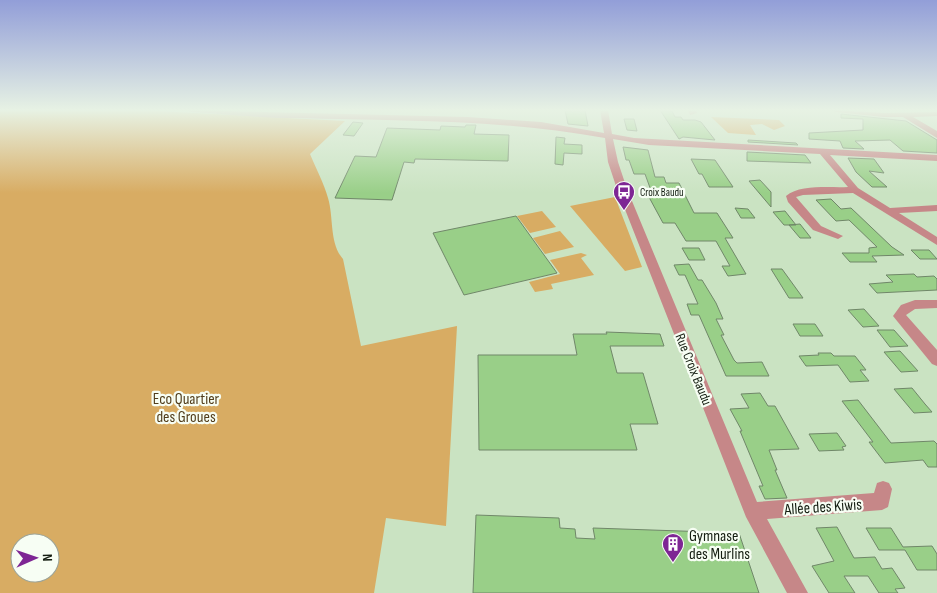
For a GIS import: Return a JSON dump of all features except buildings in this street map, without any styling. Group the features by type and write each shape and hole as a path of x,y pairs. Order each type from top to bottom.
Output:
{"street":[{"name":"Rue Croix Baudu","path":"609,138 613,162 622,189 752,511 798,593"},
{"path":"614,138 649,142 937,158"},
{"path":"822,152 855,190 937,242"},
{"path":"838,236 817,228 792,200 791,196 802,192 855,190"},
{"path":"888,211 937,208"},
{"path":"937,304 906,306 901,309 899,316 937,360"},
{"name":"Allée des Kiwis","path":"752,511 882,501 882,489"}],"green space":[{"name":"Eco Quartier des Groues","path":"0,138 327,138 310,154 328,198 334,238 343,259 361,346 457,326 446,526 386,518 374,593 0,593"},
{"path":"615,197 642,267 625,271 570,206"},
{"path":"542,211 556,227 530,233 517,216"},
{"path":"560,231 574,247 545,254 533,238"},
{"path":"581,253 587,255 581,258 594,275 551,284 553,289 535,292 529,282 560,274 550,260"}],"place":[{"name":"Croix Baudu","path":"624,211"},
{"name":"Gymnase des Murlins","path":"673,563"}]}
